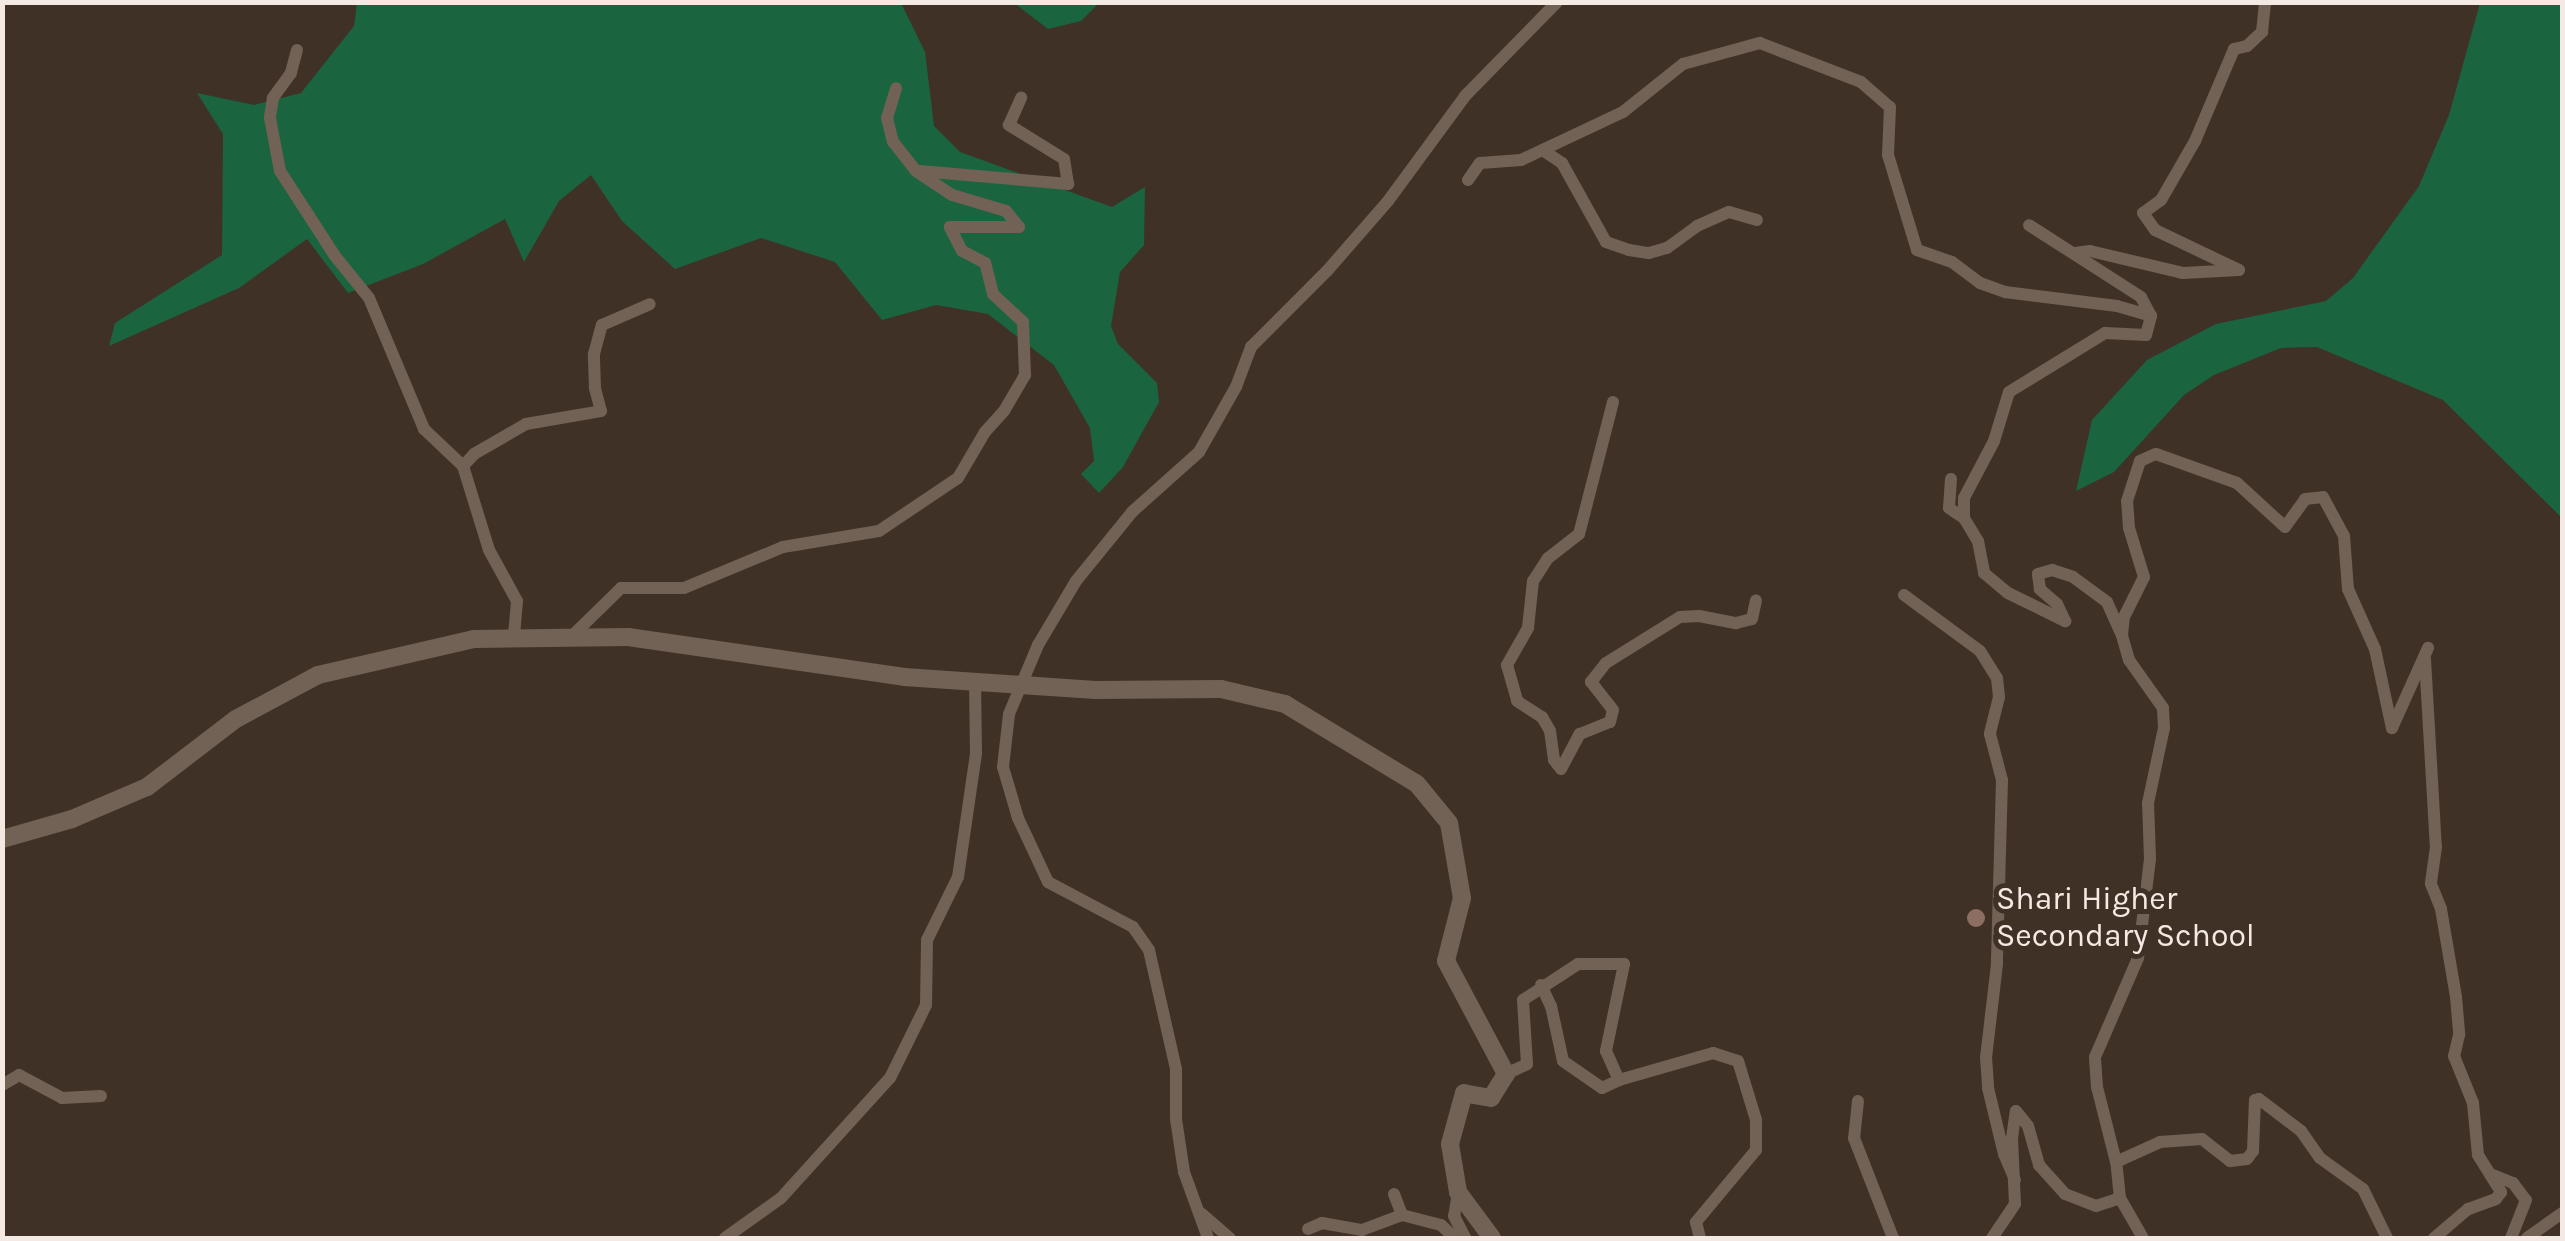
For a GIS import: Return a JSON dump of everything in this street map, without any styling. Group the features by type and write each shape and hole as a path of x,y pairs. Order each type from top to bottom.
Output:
{"street":[{"path":"1208,1238 1184,1172 1176,1119 1176,1070 1149,950 1133,927 1048,882 1018,818 1003,767 1009,714 1055,615 1104,544 1132,512 1199,452 1236,387 1251,347 1327,271 1388,200 1465,96 1557,2"},
{"path":"2076,253 2090,251 2183,273 2239,270 2155,230 2143,213 2161,200 2195,141 2234,49 2247,46 2262,32 2264,2"},
{"path":"1468,180 1480,164 1522,160 1623,112 1683,64 1760,43 1860,82 1890,107 1888,156 1917,250 1952,262 1980,283 2005,292 2117,306 2151,316"},
{"path":"297,50 292,73 272,98 270,118 280,171 368,298 391,343 424,429 463,466 489,550 516,601 514,636"},
{"path":"572,636 621,588 684,588 782,547 863,537 958,478 1025,374 1023,322 992,294 985,263 962,250 950,227 1019,228 1006,211 952,194 916,170 892,142 887,118 896,88"},
{"path":"916,170 1068,184 1064,159 1009,126 1020,98"},
{"path":"1544,151 1562,163 1606,242 1630,250 1649,253 1667,248 1697,226 1729,212 1757,220"},
{"path":"1964,518 1964,498 1994,441 2009,392 2105,333 2146,335 2151,316 2141,297 2029,225"},
{"path":"463,466 474,454 526,424 601,410 594,388 594,354 602,325 650,304"},
{"path":"1614,402 1579,534 1548,558 1533,581 1528,628 1507,666 1517,702 1542,717 1550,732 1554,760 1560,769 1580,734 1610,722 1613,710 1590,682 1606,663 1680,617 1700,616 1736,624 1752,619 1756,600"},
{"path":"2122,636 2124,618 2144,577 2129,528 2130,480 2140,460 2156,454 2237,484 2286,527 2306,499 2324,498 2344,536 2348,589 2375,648 2392,728 2428,648 2424,666 2436,847 2432,884 2441,909 2456,997 2459,1035 2454,1056 2473,1103 2478,1155 2494,1175 2500,1192 2496,1199 2468,1208 2434,1238"},
{"path":"1951,479 1950,508 1964,518 1978,541 1984,573 2008,593 2065,621 2058,604 2040,589 2038,574 2052,570 2073,577 2107,602 2130,660 2162,708 2164,728 2148,803 2150,859 2138,958 2096,1057 2097,1088 2116,1162 2120,1198 2143,1238"},
{"path":"1904,595 1980,651 1997,678 1999,697 1990,734 2002,780 1997,964 1986,1057 1988,1088 2004,1154 2015,1180"},
{"path":"2,838 72,819 148,787 236,719 318,675 474,640 628,636 904,677 1096,690 1222,689 1286,704 1417,784 1449,823 1462,898 1446,961 1506,1074"},
{"path":"725,1238 781,1198 890,1078 926,1005 926,940 958,877 976,754 975,680"},
{"path":"1465,1238 1454,1216 1458,1192 1450,1144 1464,1093 1492,1098 1506,1074 1527,1064 1522,1000 1578,964 1624,964 1606,1051 1619,1080"},
{"path":"1541,985 1551,1006 1563,1061 1602,1088 1713,1053 1738,1061 1756,1120 1756,1150 1696,1222 1700,1238"},
{"path":"2,1085 18,1075 62,1098 87,1100 101,1096"},
{"path":"2116,1162 2160,1142 2190,1137 2202,1139 2230,1161 2247,1160 2254,1151 2258,1099 2301,1132 2320,1158 2363,1189 2387,1238"},
{"path":"1858,1101 1854,1138 1893,1238"},
{"path":"1992,1238 2015,1204 2012,1138 2016,1111 2028,1126 2039,1165 2066,1194 2096,1206 2120,1198"},
{"path":"2494,1175 2513,1183 2526,1200 2526,1211 2510,1238"},
{"path":"1458,1192 1492,1238"},
{"path":"1394,1194 1402,1216"},
{"path":"1200,1212 1230,1238"},
{"path":"2527,1238 2562,1213"},
{"path":"1308,1228 1322,1224 1362,1230 1402,1216 1441,1225 1455,1238"}],"green space":[{"path":"357,3 901,3 925,52 934,126 960,152 1112,207 1145,187 1144,245 1120,272 1111,326 1118,344 1157,383 1159,402 1123,467 1099,493 1081,474 1094,461 1090,428 1054,365 988,314 936,305 882,320 835,262 761,238 675,269 622,221 591,175 559,201 524,262 505,219 423,264 348,293 307,239 239,288 109,346 115,323 222,255 223,134 197,93 254,105 301,93 354,26"},
{"path":"1014,3 1099,3 1081,21 1048,29"},
{"path":"2480,3 2562,3 2562,518 2443,400 2317,347 2281,348 2214,375 2184,395 2114,472 2076,491 2092,420 2147,360 2216,324 2326,301 2353,278 2419,186 2449,115"}],"place":[{"name":"Shari Higher Secondary School","path":"1976,918"}]}
